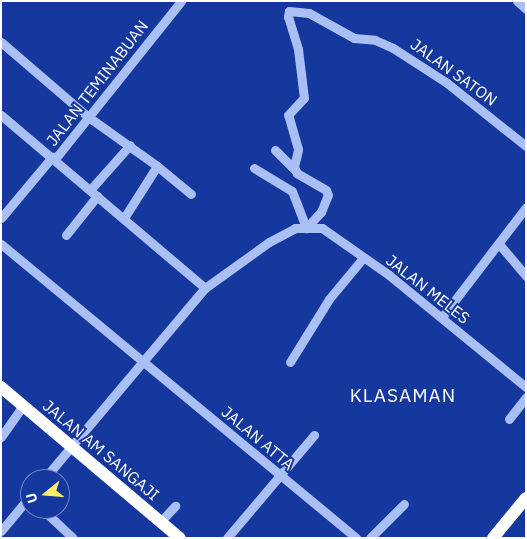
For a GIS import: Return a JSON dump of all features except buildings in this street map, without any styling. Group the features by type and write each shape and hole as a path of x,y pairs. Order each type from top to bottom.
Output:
{"highway":[{"name":"JALAN AM SANGAJI","path":"1,388 69,448 180,538"},
{"path":"494,538 526,498"},
{"path":"503,538 526,511"}],"street":[{"name":"JALAN TEMINABUAN","path":"1,218 54,158 181,1"},
{"path":"517,1 526,8"},
{"name":"JALAN SATON","path":"296,170 298,149 288,115 304,98 296,37 288,17 289,11 309,13 354,38 376,40 400,52 447,83 526,146"},
{"path":"1,42 88,116 130,145 190,194"},
{"path":"1,115 205,288"},
{"path":"66,235 94,193 130,145"},
{"path":"52,469 142,360 205,288 280,235 306,228 321,212 328,194 296,170 275,150"},
{"path":"124,218 157,166"},
{"path":"254,168 292,191 306,228"},
{"path":"442,317 526,207"},
{"name":"JALAN MELES","path":"306,228 322,228 442,317 526,387"},
{"name":"JALAN ATTA","path":"1,244 356,538"},
{"path":"499,244 526,276"},
{"path":"290,362 329,300 363,258"},
{"path":"509,419 526,397"},
{"path":"1,436 23,406"},
{"path":"227,538 314,435"},
{"path":"370,538 404,504"},
{"path":"161,521 174,506"},
{"path":"2,529 20,508"},
{"path":"53,519 73,538"}],"district":[{"name":"KLASAMAN","path":"403,396"}]}
